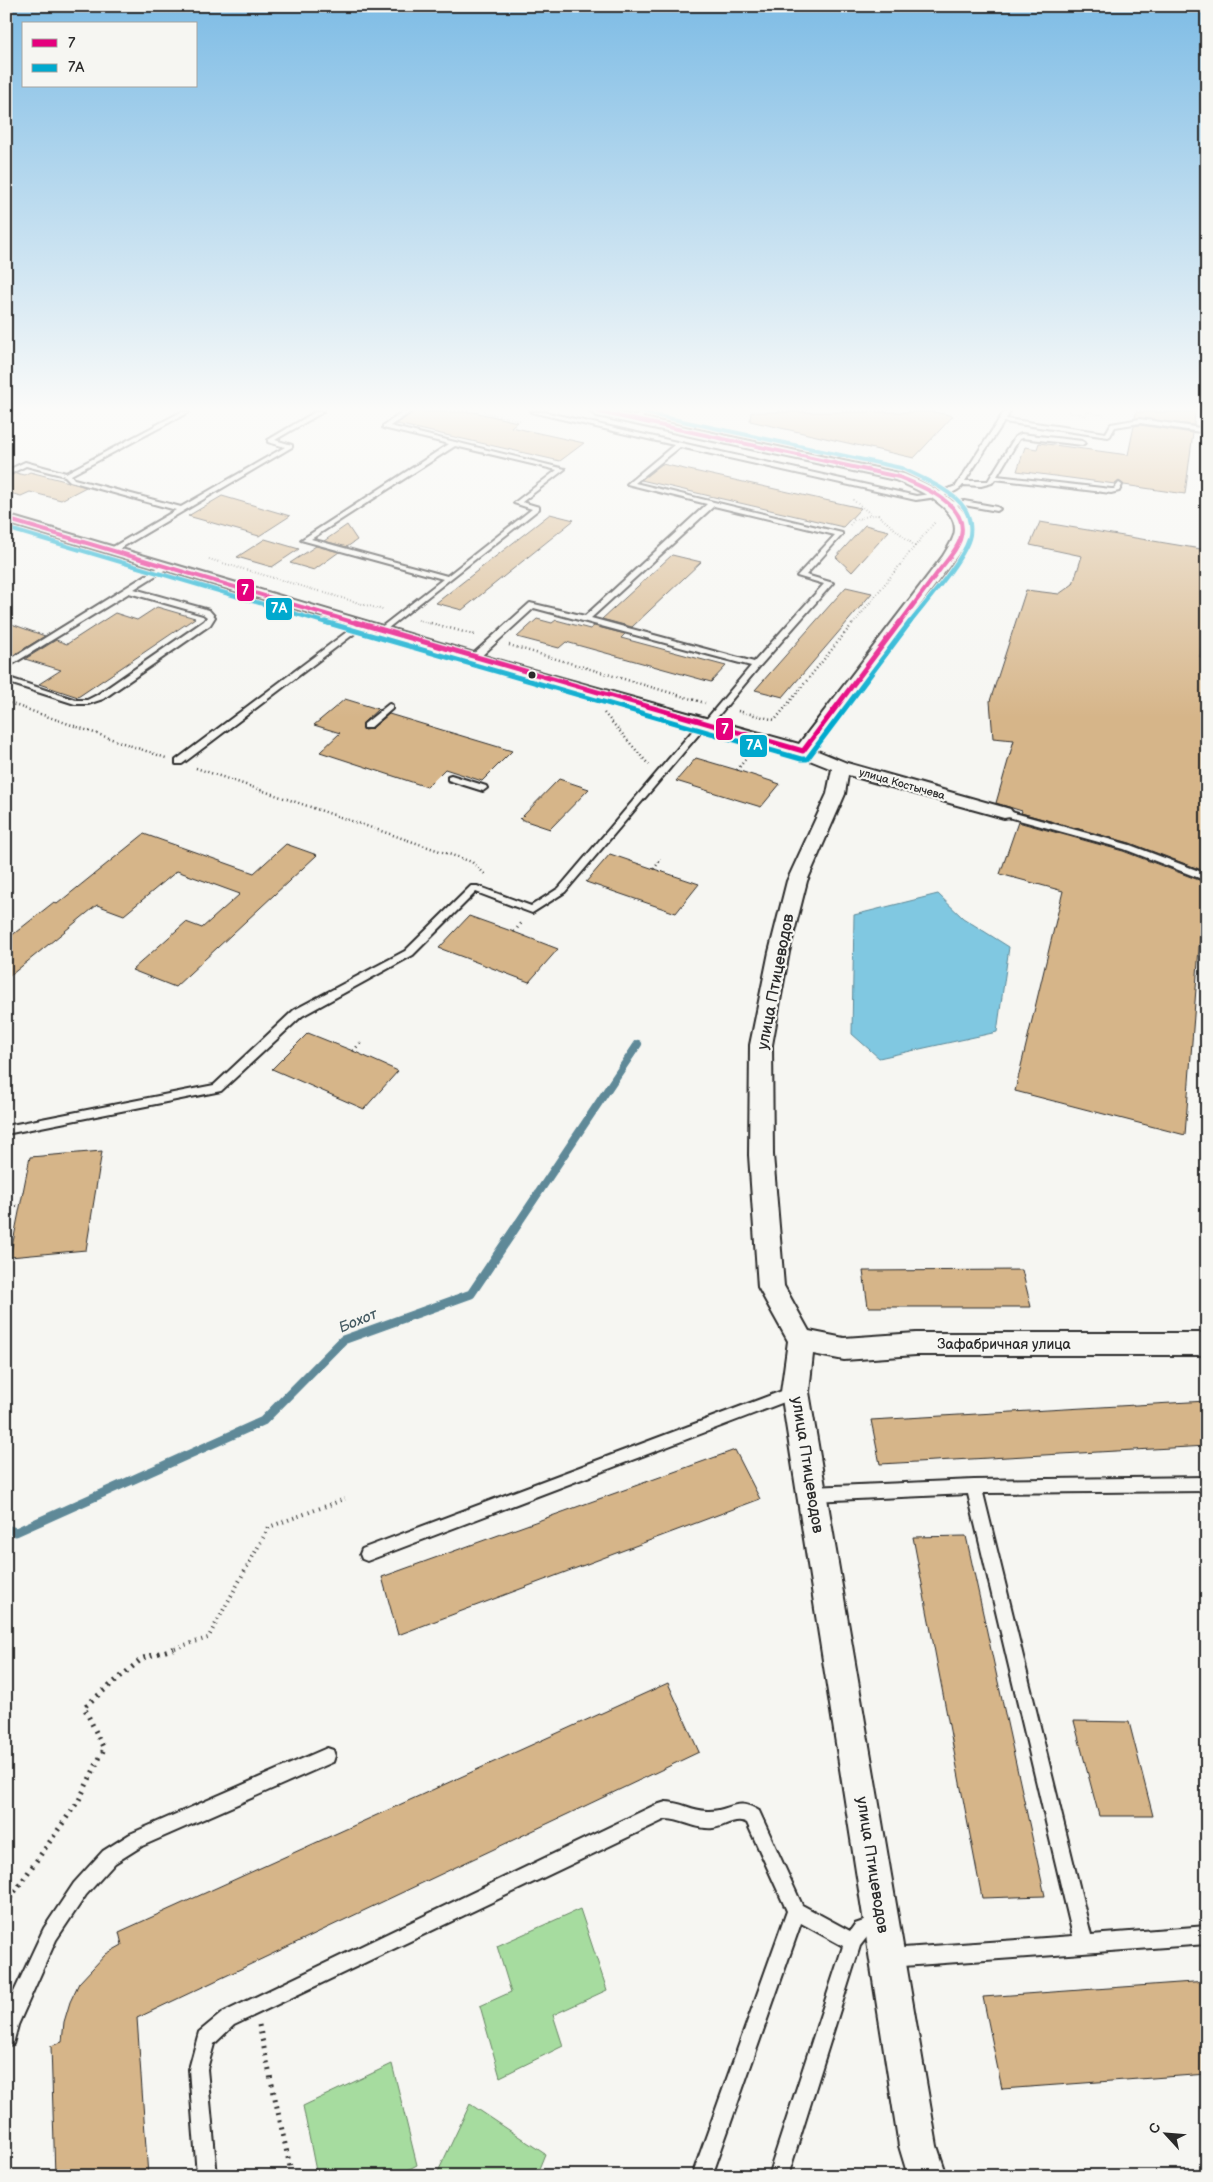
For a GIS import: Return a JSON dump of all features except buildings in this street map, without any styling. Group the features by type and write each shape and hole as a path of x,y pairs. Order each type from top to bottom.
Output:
{"street":[{"path":"803,751 949,557 962,533 962,523 954,514"},
{"name":"улица Костычева","path":"6,519 704,725 803,751 841,767 1004,813"},
{"name":"улица Птицеводов","path":"841,767 836,794 797,881 779,952 761,1045 761,1155 771,1287 801,1340 795,1392 918,2146 928,2176"},
{"name":"Зафабричная улица","path":"801,1340 844,1348 916,1344 1207,1344"}],"lane":[{"path":"114,550 176,514"},
{"path":"345,514 305,540 448,578"},
{"path":"383,630 530,514"},
{"path":"586,619 701,514"},
{"path":"6,1130 216,1088 298,1013 409,953 474,888 532,910 562,890 829,583 801,576 840,534 754,514"},
{"path":"6,666 167,566"},
{"path":"6,679 75,702 88,702 115,686 207,623 211,617 206,612 128,590"},
{"path":"474,657 534,605 756,665"},
{"path":"179,762 364,624"},
{"path":"367,726 389,707"},
{"path":"451,778 483,788"},
{"path":"1004,813 1127,847 1207,878"},
{"path":"367,1554 795,1392"},
{"path":"812,1494 974,1487 1207,1484"},
{"path":"974,1487 1084,1944"},
{"path":"6,2036 9,2024 50,1934 80,1889 109,1857 136,1840 327,1756"},
{"path":"207,2176 198,2069 206,2039 228,2019 669,1809 710,1820 722,1818 738,1810 746,1811 753,1817 796,1911 854,1942"},
{"path":"702,2176 796,1911"},
{"path":"778,2176 854,1942 861,1930 882,1924"},
{"path":"888,1958 1207,1935"}],"path":[{"path":"840,534 854,520 872,515"},
{"path":"202,557 721,707 775,720 915,546"},
{"path":"584,690 659,777"},
{"path":"6,702 472,862 486,875 474,888"},
{"path":"737,770 748,756"},
{"path":"654,869 661,859"},
{"path":"353,1052 363,1040"},
{"path":"6,1208 20,1206"},
{"path":"6,1904 79,1800 104,1748 84,1707 143,1658 208,1638 269,1527 345,1499"},
{"path":"254,2006 292,2176"}],"green space":[{"path":"580,1909 607,1990 553,2015 563,2046 500,2077 480,2006 511,1992 497,1946"},
{"path":"392,2064 417,2165 396,2176 317,2176 303,2106"},
{"path":"470,2104 545,2154 536,2176 436,2176"}],"water":[{"path":"938,894 963,918 1009,947 997,1032 879,1058 852,1034 854,915"}],"waterway":[{"name":"Бохот","path":"517,1225 638,1044"},
{"name":"Бохот","path":"6,1529 16,1532 263,1421 343,1340 471,1294 518,1224"}],"transit line":[{"name":"7","path":"6,519 516,670 803,751 957,546 962,533 962,523 957,514"},
{"name":"7А","path":"6,528 514,678 801,759 807,759 956,562 969,539 970,520 967,514"}]}
